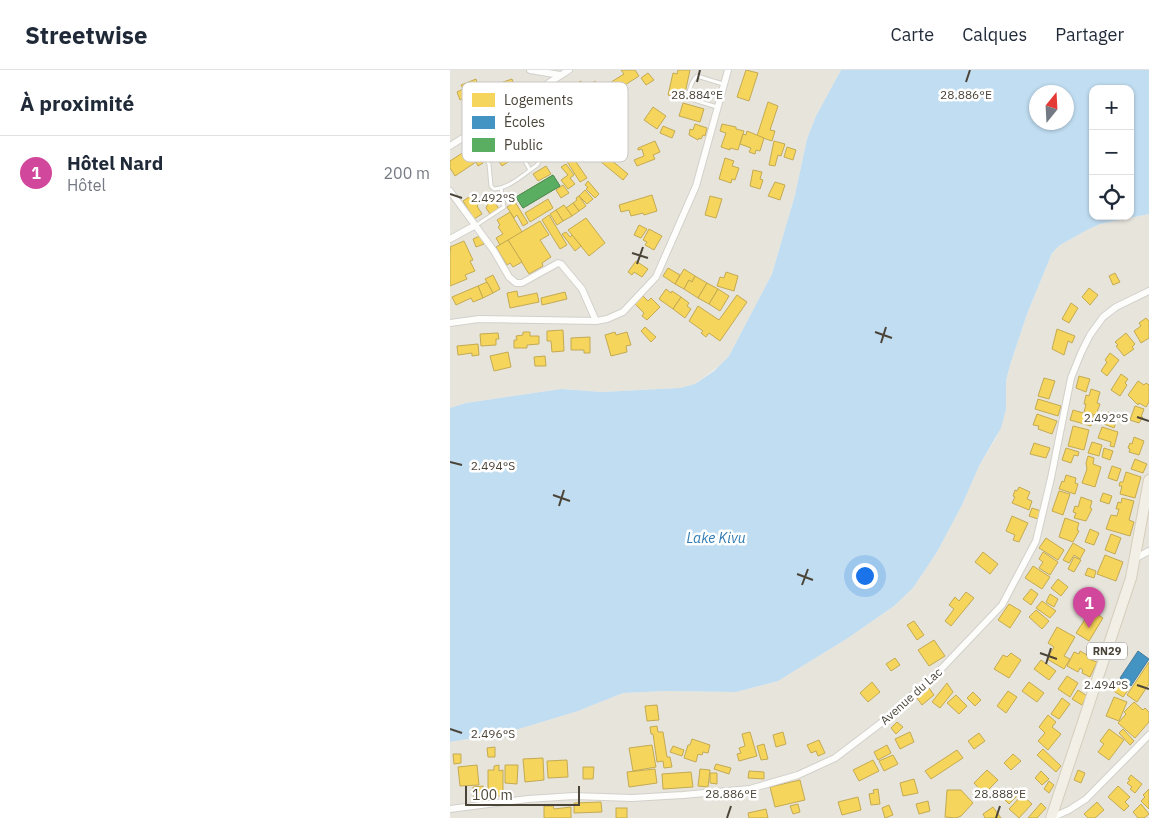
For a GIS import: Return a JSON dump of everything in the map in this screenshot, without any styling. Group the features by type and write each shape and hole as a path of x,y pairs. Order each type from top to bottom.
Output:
{"main road":[{"name":"RN29","path":"1051,818 1128,587 1136,558 1149,480"}],"street":[{"path":"530,70 560,76"},
{"path":"550,82 569,70"},
{"path":"450,323 478,319 596,320 607,319 623,312 656,277 696,186 728,70"},
{"path":"450,146 462,138"},
{"path":"450,191 494,251 509,277 516,283 522,283 558,263 561,264 582,290 596,320"},
{"path":"450,239 474,226"},
{"name":"Avenue du Lac","path":"450,809 528,799 574,796 649,797 750,789 818,767 886,720 943,667 1002,605 1036,540 1051,478 1071,378 1081,353 1090,334 1103,318 1116,307 1149,291"},
{"path":"1136,558 1149,552"},
{"path":"1051,818 1069,810 1086,799 1149,736"}],"lane":[{"path":"717,107 690,99 688,95 697,76 724,84"},
{"path":"488,162 491,186 494,189 518,179 539,162"},
{"path":"525,162 530,170"},
{"path":"474,226 504,207 500,188"}],"shaded area":[{"path":"450,70 841,70 816,116 807,139 795,195 772,274 729,356 719,366 695,384 680,388 602,392 561,389 466,403 450,408"},
{"path":"1149,214 1149,818 450,818 450,742 509,732 578,711 623,693 665,691 736,692 778,681 848,638 894,606 913,588 937,552 962,505 979,466 996,438 1006,409 1006,381 1010,365 1027,314 1052,253 1060,245 1100,224 1120,220 1134,220 1134,217"}],"water":[{"name":"Lake Kivu","path":"841,70 1149,70 1149,214 1134,217 1134,85 1089,85 1089,220 1120,220 1100,224 1087,230 1060,245 1052,253 1027,314 1010,365 1006,381 1006,409 1001,428 979,466 962,505 937,552 913,588 894,606 848,638 778,681 736,692 665,691 623,693 578,711 509,732 450,742 450,408 466,403 561,389 602,392 680,388 695,384 714,371 729,356 772,274 795,195 807,139 816,116"}],"building: Logements":[{"path":"621,70 635,70 639,76 628,83 611,82 624,74"},
{"path":"678,70 690,70 684,98 668,95 673,73 677,74"},
{"path":"746,70 758,73 749,101 737,97"},
{"path":"648,73 654,80 646,85 641,78"},
{"path":"462,90 462,99 460,100 457,92"},
{"path":"768,102 778,106 770,130 775,131 772,141 757,136"},
{"path":"683,103 704,109 700,122 679,116"},
{"path":"653,107 666,116 657,129 644,120"},
{"path":"695,124 707,128 705,136 703,135 698,140 689,135 690,129 693,130"},
{"path":"722,124 744,131 738,150 721,147 726,133 720,131"},
{"path":"663,126 675,131 672,138 660,133"},
{"path":"747,131 764,138 760,151 756,150 755,154 749,152 751,148 740,144 743,134 746,135"},
{"path":"655,141 660,152 653,155 655,159 637,166 634,160 644,156 642,149 638,150 638,148"},
{"path":"774,141 785,144 781,156 778,155 775,166 769,165"},
{"path":"787,147 796,150 793,160 784,157"},
{"path":"462,153 462,162 476,162 455,176 450,168 450,161"},
{"path":"725,158 734,161 732,166 739,168 735,180 732,179 731,183 719,179"},
{"path":"476,162 482,162 483,163 478,166"},
{"path":"499,162 508,162 502,166"},
{"path":"567,162 576,162 587,178 580,182"},
{"path":"601,162 613,162 628,174 623,180"},
{"path":"566,164 574,175 570,178 575,184 568,189 561,180 568,175 561,167"},
{"path":"546,166 551,174 538,181 533,174"},
{"path":"753,170 762,172 760,179 763,180 760,189 750,186"},
{"path":"588,181 599,194 595,198 586,189 588,187 585,185"},
{"path":"775,182 785,185 780,200 768,196"},
{"path":"563,185 569,193 561,198 556,190"},
{"path":"585,190 593,199 587,204 579,196"},
{"path":"472,195 479,204 477,206 482,214 474,219 463,201"},
{"path":"652,195 657,211 631,216 629,210 621,212 619,205"},
{"path":"579,196 586,206 579,211 573,203"},
{"path":"710,196 722,199 716,218 705,215"},
{"path":"491,197 499,209 490,214 486,208"},
{"path":"548,199 553,208 530,222 525,213"},
{"path":"515,202 528,223 523,226 517,215 514,218 507,207"},
{"path":"573,203 579,211 572,216 566,208"},
{"path":"564,205 572,216 563,221 556,210"},
{"path":"556,210 563,221 557,225 550,214"},
{"path":"510,212 522,232 500,245 496,238 503,234 498,227 500,225 497,220"},
{"path":"549,215 567,245 560,249 542,220"},
{"path":"586,218 605,243 589,256 568,230"},
{"path":"540,221 549,235 540,240 551,257 542,263 543,266 529,274 508,240"},
{"path":"639,225 647,229 641,238 634,235"},
{"path":"649,229 662,236 654,250 645,245 647,242 643,240"},
{"path":"566,232 570,237 572,235 581,246 575,251 562,234"},
{"path":"480,236 484,244 476,247 473,239"},
{"path":"508,240 522,262 513,267 510,263 507,265 496,247"},
{"path":"464,241 473,260 470,261 475,271 465,275 467,279 450,286 450,247"},
{"path":"636,261 648,269 642,277 634,272 632,275 628,272"},
{"path":"668,268 680,275 675,284 663,276"},
{"path":"684,269 695,276 692,282 689,280 684,289 675,284"},
{"path":"726,272 738,276 734,291 717,286 720,277 724,278"},
{"path":"1115,273 1120,282 1113,285 1109,276"},
{"path":"493,275 500,289 493,293 485,279"},
{"path":"695,276 707,283 698,298 684,289 689,280 692,282"},
{"path":"487,282 493,293 483,298 478,286"},
{"path":"707,283 718,289 709,304 698,298"},
{"path":"478,286 483,298 473,302 471,298 456,305 452,297"},
{"path":"1089,288 1098,295 1090,305 1082,297"},
{"path":"666,289 681,297 673,309 659,299"},
{"path":"718,289 729,296 720,311 709,304"},
{"path":"517,291 518,297 537,293 539,302 510,308 507,293"},
{"path":"565,292 567,299 542,305 541,298"},
{"path":"737,295 747,302 720,341 709,333 706,337 701,333 703,331 689,321 698,306 719,320"},
{"path":"643,296 648,301 651,298 660,307 647,320 642,316 644,313 635,304"},
{"path":"681,297 689,303 687,306 691,309 685,318 673,309"},
{"path":"1071,303 1078,308 1069,323 1062,319"},
{"path":"1146,318 1149,321 1149,338 1141,343 1134,331 1141,326 1139,323"},
{"path":"645,327 656,337 651,342 641,331"},
{"path":"1057,329 1075,336 1072,343 1068,341 1064,355 1052,349"},
{"path":"563,330 564,351 552,352 551,341 547,341 547,331"},
{"path":"523,332 530,332 530,336 539,336 539,344 527,345 527,348 514,348 514,340 517,340 516,336 523,335"},
{"path":"615,332 616,335 627,332 631,345 626,346 627,352 611,356 605,335"},
{"path":"498,333 499,339 496,339 496,345 481,346 480,334"},
{"path":"1126,333 1135,344 1132,347 1134,349 1124,356 1115,342"},
{"path":"590,337 590,353 584,353 584,350 571,350 571,338"},
{"path":"478,344 479,355 472,356 472,353 458,355 457,346"},
{"path":"508,352 511,367 494,371 490,356"},
{"path":"1110,353 1119,360 1107,376 1101,371"},
{"path":"545,356 546,366 535,366 534,357"},
{"path":"1121,374 1128,379 1125,383 1127,385 1120,396 1111,390"},
{"path":"1079,376 1090,379 1086,392 1076,388"},
{"path":"1044,378 1055,381 1049,399 1038,396"},
{"path":"1138,381 1144,385 1146,383 1149,385 1149,402 1146,407 1139,403 1138,405 1128,395"},
{"path":"1091,389 1100,392 1097,403 1100,404 1096,415 1084,412 1086,395 1089,396"},
{"path":"1038,399 1061,406 1058,416 1035,409"},
{"path":"1135,406 1144,409 1141,417 1143,417 1139,423 1130,420"},
{"path":"1073,410 1094,416 1091,426 1070,420"},
{"path":"1108,412 1118,416 1114,428 1104,424"},
{"path":"1037,414 1057,421 1052,434 1038,429 1039,426 1033,425"},
{"path":"1073,426 1089,430 1084,450 1068,446"},
{"path":"1102,427 1118,432 1114,447 1110,446 1111,442 1098,438"},
{"path":"1134,437 1144,441 1139,455 1129,452 1130,449 1128,448 1130,443 1132,444"},
{"path":"1092,442 1102,445 1099,456 1088,453"},
{"path":"1034,443 1050,448 1046,458 1030,454"},
{"path":"1066,448 1079,452 1078,456 1074,455 1071,463 1062,460"},
{"path":"1104,448 1113,451 1110,460 1102,457"},
{"path":"1088,456 1094,458 1093,464 1101,467 1095,487 1082,483 1087,469"},
{"path":"1135,459 1147,464 1143,473 1131,469"},
{"path":"1112,466 1121,469 1117,481 1108,478"},
{"path":"1126,472 1141,477 1135,498 1120,494 1122,486 1119,486 1120,482 1123,482"},
{"path":"1066,475 1076,478 1075,483 1078,484 1075,494 1059,489"},
{"path":"1019,487 1030,492 1027,499 1032,501 1029,510 1012,503 1015,497 1013,496 1015,490 1017,491"},
{"path":"1059,491 1070,494 1063,515 1052,511"},
{"path":"1103,493 1112,496 1109,504 1100,501"},
{"path":"1081,497 1092,501 1090,508 1092,509 1086,521 1074,518 1076,513 1073,512 1075,506 1078,507"},
{"path":"1122,498 1134,501 1129,520 1134,522 1130,536 1106,529 1111,515 1117,516 1119,509 1116,509 1118,502 1121,503"},
{"path":"1032,508 1041,511 1038,519 1029,516"},
{"path":"1012,516 1028,523 1019,542 1013,540 1015,535 1006,531"},
{"path":"1065,518 1079,523 1077,530 1079,531 1073,542 1059,537"},
{"path":"1090,529 1099,533 1094,545 1085,542"},
{"path":"1111,534 1121,538 1115,554 1105,550"},
{"path":"1046,538 1064,550 1058,560 1039,548"},
{"path":"1073,543 1085,550 1080,559 1074,555 1069,563 1063,560"},
{"path":"983,552 998,564 990,574 975,562"},
{"path":"1043,552 1058,562 1050,575 1039,568 1043,562 1039,559"},
{"path":"1105,555 1123,562 1116,581 1097,574"},
{"path":"1074,557 1081,560 1074,572 1068,569"},
{"path":"1033,566 1050,577 1042,589 1025,578"},
{"path":"1088,568 1096,571 1094,578 1085,575"},
{"path":"1058,579 1068,587 1061,596 1051,588"},
{"path":"1031,589 1038,594 1031,605 1023,599"},
{"path":"966,592 974,598 951,626 945,621 954,609 949,605 955,597 959,601"},
{"path":"1050,594 1058,599 1054,607 1046,602"},
{"path":"1042,601 1056,611 1050,618 1036,608"},
{"path":"1009,604 1021,611 1010,628 998,620"},
{"path":"1036,610 1049,621 1042,629 1029,617"},
{"path":"1091,610 1103,618 1089,641 1076,633"},
{"path":"914,621 924,635 917,640 907,625"},
{"path":"1057,627 1075,637 1064,656 1070,659 1064,669 1047,659 1054,647 1048,643"},
{"path":"934,640 945,656 929,666 918,650"},
{"path":"1080,651 1093,658 1091,660 1097,662 1090,677 1082,673 1083,670 1080,668 1078,672 1067,666 1074,652 1079,654"},
{"path":"1011,653 1021,660 1009,678 994,669 1003,655 1007,657"},
{"path":"895,658 900,665 891,671 886,664"},
{"path":"1041,660 1056,671 1049,680 1034,669"},
{"path":"1149,662 1149,684 1137,702 1127,695"},
{"path":"1067,676 1078,683 1070,697 1058,689"},
{"path":"1117,681 1129,689 1123,697 1112,690"},
{"path":"872,682 880,692 868,702 860,693"},
{"path":"1029,682 1044,693 1037,702 1022,691"},
{"path":"947,683 953,692 940,708 932,702"},
{"path":"929,688 934,695 922,705 917,698"},
{"path":"1078,690 1087,696 1082,705 1072,699"},
{"path":"1008,691 1017,697 1006,713 997,706"},
{"path":"973,692 981,700 975,706 967,698"},
{"path":"956,695 967,706 959,714 947,703"},
{"path":"1114,697 1127,702 1119,721 1106,716"},
{"path":"1062,698 1070,704 1059,719 1051,714"},
{"path":"1134,702 1143,710 1145,708 1149,712 1149,722 1135,738 1118,723 1126,714 1124,712"},
{"path":"657,705 659,720 647,721 645,706"},
{"path":"1048,715 1056,722 1052,727 1061,734 1048,750 1038,741 1045,733 1039,727"},
{"path":"897,722 903,727 896,734 891,728"},
{"path":"657,726 658,732 663,732 667,757 670,757 672,767 664,768 663,761 657,762 653,734 651,734 650,727"},
{"path":"1109,729 1124,740 1109,760 1098,752 1104,744 1100,741"},
{"path":"1123,729 1134,741 1130,745 1119,733"},
{"path":"750,732 757,756 739,761 737,754 741,753 739,748 745,746 742,734"},
{"path":"783,732 786,744 776,747 773,735"},
{"path":"910,732 914,742 900,749 895,739"},
{"path":"979,733 985,741 974,749 968,741"},
{"path":"692,739 710,745 708,753 698,754 696,762 684,758"},
{"path":"819,740 825,753 818,756 816,751 811,753 807,745"},
{"path":"764,744 768,759 761,760 757,746"},
{"path":"652,745 656,767 633,771 629,748"},
{"path":"887,745 891,753 878,760 874,752"},
{"path":"673,746 684,750 682,756 670,752"},
{"path":"495,747 495,757 488,757 487,748"},
{"path":"1043,749 1061,766 1056,772 1037,755"},
{"path":"957,750 963,758 931,779 925,771"},
{"path":"453,754 461,754 461,763 454,764"},
{"path":"1013,754 1021,761 1011,770 1004,763"},
{"path":"893,755 898,764 884,771 879,761"},
{"path":"543,758 544,780 525,782 523,759"},
{"path":"567,760 568,777 548,778 547,761"},
{"path":"873,760 879,771 859,781 853,770"},
{"path":"716,764 731,768 729,774 714,769"},
{"path":"477,765 479,785 460,786 458,767"},
{"path":"499,765 499,771 503,770 503,796 488,796 488,770 494,770 494,766"},
{"path":"505,765 518,765 517,784 505,783"},
{"path":"583,767 594,767 593,779 583,779"},
{"path":"655,769 657,783 629,787 627,772"},
{"path":"700,769 710,770 708,787 698,786"},
{"path":"987,770 998,780 984,794 974,783"},
{"path":"1078,770 1085,773 1081,783 1074,780"},
{"path":"749,771 764,772 764,779 748,778"},
{"path":"1041,771 1049,779 1042,785 1035,778"},
{"path":"691,772 693,787 663,789 662,774"},
{"path":"710,773 717,773 717,784 710,783"},
{"path":"1131,775 1142,784 1135,793 1127,783"},
{"path":"914,779 918,793 903,796 900,783"},
{"path":"800,780 805,800 775,807 770,787"},
{"path":"1049,781 1054,785 1049,793 1044,789"},
{"path":"483,786 484,797 474,798 473,787"},
{"path":"1118,786 1130,797 1125,802 1129,806 1124,811 1108,797"},
{"path":"1013,788 1019,794 1009,804 1003,798"},
{"path":"878,789 880,804 871,805 869,794 874,793 873,790"},
{"path":"1149,789 1149,809 1141,801 1145,797 1143,795"},
{"path":"947,790 961,790 973,803 961,816 956,818 945,817"},
{"path":"1022,795 1032,804 1019,818 1009,809"},
{"path":"858,797 861,810 842,815 838,802"},
{"path":"928,801 930,811 919,814 916,804"},
{"path":"601,802 602,812 574,813 574,803"},
{"path":"1097,802 1104,810 1095,818 1088,818 1084,814"},
{"path":"1041,803 1046,808 1037,818 1028,818"},
{"path":"798,804 800,812 793,814 790,806"},
{"path":"1141,804 1149,814 1144,818 1138,818 1133,812"},
{"path":"889,805 893,815 885,818 882,808"},
{"path":"544,806 553,806 554,809 571,807 571,818 544,818"},
{"path":"993,807 1001,818 985,818 983,814"},
{"path":"616,808 627,808 627,818 616,818"},
{"path":"766,809 768,818 749,818 748,813"}],"building: Écoles":[{"path":"1138,651 1149,659 1131,686 1120,678"}],"building: Public":[{"path":"553,175 560,186 523,208 516,197"},
{"path":"553,175 560,186 523,208 516,197"}],"place":[{"name":"Hôtel Nard","path":"1089,628"}]}
